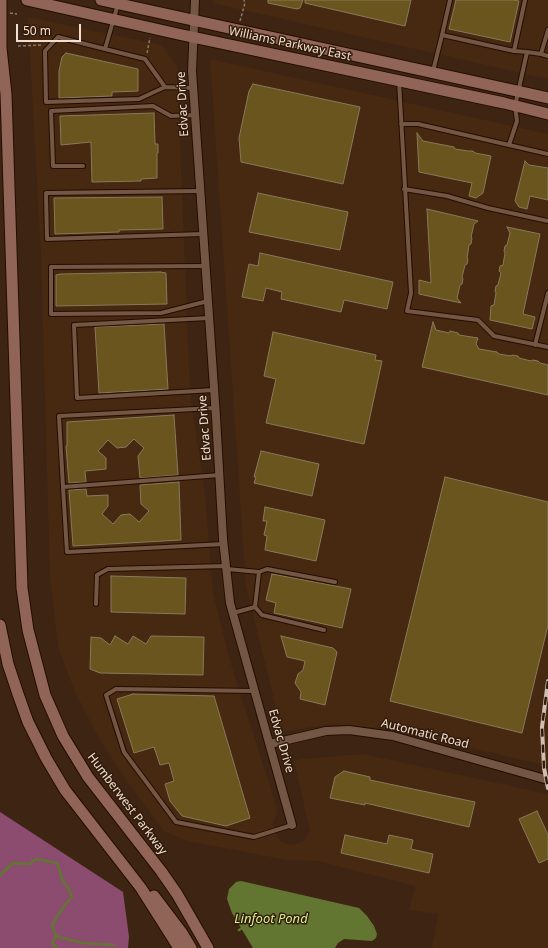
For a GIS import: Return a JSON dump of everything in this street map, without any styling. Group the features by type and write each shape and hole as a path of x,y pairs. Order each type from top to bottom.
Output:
{"main road":[{"name":"Humberwest Parkway","path":"1,0 1,48 6,94 22,588 28,630 45,695 63,736 92,782 169,883 191,917 208,948"},
{"name":"Williams Parkway East","path":"27,0 399,80 548,114"},
{"name":"Williams Parkway East","path":"100,0 548,98"},
{"path":"0,625 8,664 28,722 37,742 65,790 141,888 179,948"},
{"path":"103,838 159,902 191,948"}],"street":[{"name":"Edvac Drive","path":"195,0 192,71 224,544 230,603 292,825"},
{"name":"Automatic Road","path":"270,744 326,731 349,730 394,736 548,780"}],"lane":[{"path":"433,72 450,0"},
{"path":"514,51 525,0"},
{"path":"105,49 118,4"},
{"path":"541,54 548,30"},
{"path":"442,34 514,51 548,56"},
{"path":"165,87 144,59 58,37 45,51 46,102 139,99 165,87 193,88"},
{"path":"509,145 517,121 515,106 527,52"},
{"path":"399,80 411,293 407,310 478,320 494,336 548,347"},
{"path":"83,166 53,166 51,111 153,106 170,116 195,114"},
{"path":"401,124 418,124 548,154"},
{"path":"404,189 446,196 488,208 548,221"},
{"path":"200,191 46,193 47,239 203,234"},
{"path":"206,266 51,266 51,314 161,314 208,301"},
{"path":"535,344 548,293"},
{"path":"209,318 74,325 77,398 214,390"},
{"path":"215,408 59,416 67,552 224,544"},
{"path":"63,487 220,475"},
{"path":"96,604 97,575 108,569 226,568 259,572 267,569 335,582"},
{"path":"259,572 255,607 262,615 324,630"},
{"path":"233,613 255,607"},
{"path":"254,692 116,689 106,695 124,752 176,822 254,838 292,825"}],"path":[{"path":"237,29 245,3 244,0"},
{"path":"144,59 147,54 152,28"},
{"path":"18,46 41,45 48,48"}],"shaded area":[{"path":"213,0 548,0 548,79 212,3"},
{"path":"28,17 162,45 177,67 190,394 205,493 213,593 230,661 278,811 273,824 278,839 283,843 291,845 304,841 310,831 294,761 302,759 363,754 548,794 548,948 432,948 438,914 409,910 415,886 318,861 287,860 187,841 164,831 127,781 98,737 75,692 58,647 50,577 41,256"},
{"path":"210,59 548,134 548,766 390,729 330,724 282,732 246,586"},
{"path":"0,812 123,892 129,937 128,948 0,948"}],"water":[{"name":"Linfoot Pond","path":"241,881 359,908 374,926 377,934 376,938 372,941 344,939 338,943 335,948 253,948 232,913 227,899 229,889 236,882"}],"building":[{"path":"268,0 303,0 300,8 297,9 268,3"},
{"path":"305,0 411,0 405,26 305,3"},
{"path":"456,0 519,1 510,42 449,29"},
{"path":"66,53 138,69 138,91 112,92 112,96 59,98 59,71 62,57"},
{"path":"253,84 360,107 343,184 241,162 239,138 249,91"},
{"path":"154,113 155,144 158,144 157,178 141,179 141,181 92,182 91,142 61,145 60,116"},
{"path":"417,133 423,141 491,156 483,193 476,198 469,196 472,183 419,172"},
{"path":"525,161 529,165 548,168 548,200 530,196 527,209 519,207 515,201"},
{"path":"258,193 348,212 340,250 249,232"},
{"path":"162,197 163,229 55,234 54,198"},
{"path":"427,209 478,221 474,224 471,244 469,245 467,264 465,265 462,284 460,285 457,298 461,303 419,294 419,280 431,283"},
{"path":"507,227 540,234 523,314 535,317 532,329 490,320 491,306 494,305 496,286 498,285 501,273 499,271 500,266 503,265 505,246 507,245 510,233"},
{"path":"260,253 393,282 387,309 344,300 341,312 281,299 282,292 266,288 263,301 242,297 249,264 258,266"},
{"path":"166,273 167,304 56,306 56,275"},
{"path":"433,322 436,330 449,333 450,331 458,333 459,335 478,338 476,344 479,349 497,352 499,354 518,356 519,358 538,361 548,365 548,395 422,367"},
{"path":"164,324 168,389 99,393 95,327"},
{"path":"273,332 376,355 375,360 382,361 364,444 266,423 276,379 264,376"},
{"path":"174,415 178,475 140,478 138,456 144,448 134,439 126,447 117,448 108,440 98,451 106,458 106,469 85,471 86,482 69,483 66,446 67,422"},
{"path":"261,451 319,464 312,496 254,483 256,477 254,477"},
{"path":"445,477 548,502 548,625 522,733 390,701"},
{"path":"179,482 181,540 73,546 69,490 86,489 87,496 108,495 108,506 102,514 113,524 121,515 130,514 139,522 149,511 141,504 140,485"},
{"path":"265,507 325,520 316,561 265,550 267,536 264,535 267,521 263,521"},
{"path":"272,574 351,589 342,628 274,613 276,603 266,600"},
{"path":"111,576 186,578 185,614 111,612"},
{"path":"115,636 128,644 133,636 146,644 151,636 204,637 203,675 100,673 90,669 91,637 101,638 110,645"},
{"path":"281,636 333,648 337,652 325,705 300,699 301,692 295,683 298,674 303,670 305,661 287,657"},
{"path":"133,694 214,696 250,818 226,826 182,816 170,801 165,784 174,781 169,763 160,765 154,747 134,753 117,699"},
{"path":"344,771 370,777 370,780 475,802 469,827 365,803 365,805 330,798 335,777"},
{"path":"537,811 548,835 548,859 539,863 519,819"},
{"path":"345,835 387,844 389,835 413,840 411,849 433,854 429,873 341,853"}],"waterway":[{"path":"0,875 13,863 29,864 36,859 57,863 63,881 69,889 72,897 64,906 52,925 56,936 52,943 57,948"},
{"path":"239,930 244,927"},
{"path":"56,936 82,943 114,945"}],"railway":[{"path":"548,681 542,727 544,768 548,788"}]}
